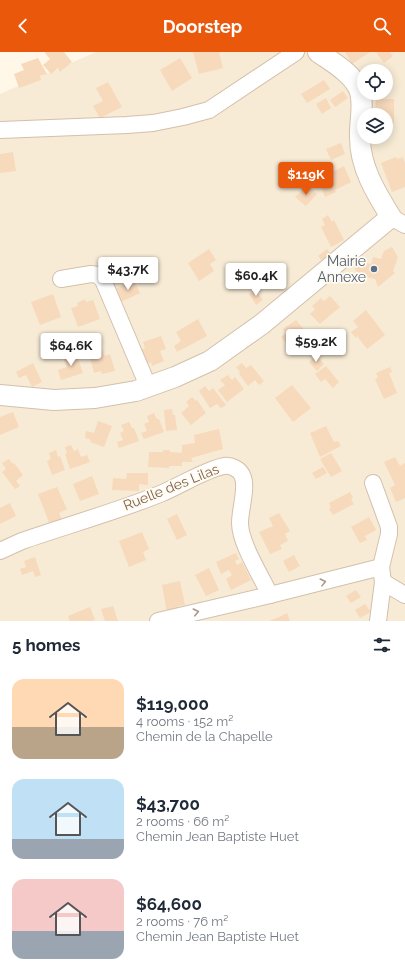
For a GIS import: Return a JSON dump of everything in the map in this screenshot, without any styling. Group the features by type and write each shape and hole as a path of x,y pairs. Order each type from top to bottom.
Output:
{"street":[{"path":"0,130 127,125 153,123 183,117 209,110 296,52"},
{"path":"0,395 54,400 95,398 136,391 175,377 210,361 262,324 398,221 374,190 363,162 360,140 361,100 359,89 353,79 318,52"},
{"path":"61,279 91,274 98,275 103,280 148,386"},
{"name":"Ruelle des Lilas","path":"0,551 22,541 160,493 213,469 226,466 234,467 242,474 244,480 241,534 270,595"},
{"path":"373,483 389,527 382,575 378,621"},
{"path":"382,575 405,595"},
{"path":"158,621 270,595 382,575"}],"shaded area":[{"path":"96,52 405,52 405,621 0,621 0,94"}],"building":[{"path":"64,52 72,62 60,72 58,68 51,74 43,65 50,59 45,53"},
{"path":"193,52 219,52 223,68 199,74"},
{"path":"345,52 370,52 352,64"},
{"path":"376,52 390,52 393,56 384,63"},
{"path":"38,58 47,74 40,76 41,80 19,88 14,74 24,70 21,64"},
{"path":"180,58 192,78 172,91 160,70"},
{"path":"324,80 330,89 307,103 301,94"},
{"path":"108,82 122,107 100,118 93,106 103,101 96,88"},
{"path":"343,91 348,98 335,107 330,100"},
{"path":"326,98 331,108 322,114 316,104"},
{"path":"394,99 394,124 393,108 375,108 376,100"},
{"path":"341,143 345,154 331,160 326,149"},
{"path":"13,152 16,171 0,173 0,154"},
{"path":"396,157 397,159 403,157 405,163 405,187 392,192 381,163"},
{"path":"344,166 351,182 325,197 318,179"},
{"path":"307,185 317,194 306,206 295,197"},
{"path":"328,215 332,222 334,220 344,240 331,247 321,227 325,225 322,219"},
{"name":"Mairie Annexe","path":"392,247 398,257 393,271 395,273 378,287 375,279 358,275 354,267 362,262 371,264 373,257 381,259 384,251"},
{"path":"209,249 216,260 210,264 214,271 199,281 188,263"},
{"path":"327,249 331,254 323,262 318,256"},
{"path":"134,280 140,293 121,302 115,289"},
{"path":"255,290 263,300 256,305 249,294"},
{"path":"53,294 61,317 40,325 31,302"},
{"path":"330,296 340,307 320,324 310,314 315,309 312,306 321,298 324,301"},
{"path":"85,299 86,302 93,300 100,319 78,327 71,308 78,306 77,303"},
{"path":"366,310 385,335 367,349 357,336 356,338 351,332 358,327 353,321"},
{"path":"198,319 207,336 177,352 174,346 181,341 176,332"},
{"path":"296,320 305,331 292,341 291,339 286,343 281,337 286,333 283,329"},
{"path":"308,335 317,346 304,355 302,352 296,356 292,351 297,346 296,345"},
{"path":"161,336 166,349 160,351 164,361 152,366 151,362 147,364 141,350 145,348 143,342"},
{"path":"102,350 104,356 110,354 115,371 102,374 101,371 94,373 89,354"},
{"path":"76,353 83,373 61,380 58,370 67,367 63,358"},
{"path":"316,355 324,364 317,371 309,362"},
{"path":"33,363 42,382 32,387 26,375 19,378 16,372"},
{"path":"242,363 246,368 251,365 264,381 259,385 255,380 248,386 239,374 240,372 236,367"},
{"path":"326,366 339,382 333,388 325,379 321,382 315,374"},
{"path":"390,367 392,372 389,373 397,393 384,399 375,379 378,378 376,373"},
{"path":"228,375 232,380 235,377 244,389 227,402 218,390 225,385 220,380"},
{"path":"292,385 311,408 293,422 275,398"},
{"path":"205,386 209,391 213,388 226,405 221,408 217,404 210,408 199,391"},
{"path":"192,397 196,401 197,400 206,413 191,425 181,413 189,406 186,402"},
{"path":"172,409 173,415 175,415 177,430 166,431 164,410"},
{"path":"13,412 19,427 0,435 0,417"},
{"path":"154,413 157,419 159,419 164,432 144,439 141,433 147,431 144,424 149,422 147,416"},
{"path":"98,421 112,426 104,447 90,442 91,440 85,438 86,431 94,433"},
{"path":"129,422 132,428 134,428 139,441 119,448 117,442 123,440 120,433 124,431 121,425"},
{"path":"326,426 334,442 338,441 341,446 320,457 310,433"},
{"path":"219,429 223,449 191,458 193,462 182,462 182,466 169,466 169,468 148,467 149,452 163,452 163,450 170,450 170,452 182,453 182,445 195,443 194,435"},
{"path":"71,445 74,451 78,449 81,457 87,455 90,462 70,469 65,454 67,453 65,447"},
{"path":"56,450 65,470 52,475 47,461 51,459 49,453"},
{"path":"331,453 342,471 331,477 320,459"},
{"path":"395,457 400,466 405,463 405,498 396,502 390,488 395,485 384,462"},
{"path":"9,459 23,475 16,481 20,486 15,489 2,472 6,469 2,463"},
{"path":"323,467 327,473 316,479 312,473"},
{"path":"127,473 148,473 148,485 139,484 139,491 112,490 113,478 126,479"},
{"path":"92,476 99,494 80,501 73,484"},
{"path":"57,487 67,509 59,513 62,520 50,525 38,494"},
{"path":"350,492 353,498 351,499 354,504 333,515 329,509 331,508 329,503"},
{"path":"10,503 16,516 0,524 0,508"},
{"path":"279,513 290,531 285,534 288,541 280,545 282,549 270,554 259,532 273,526 269,518"},
{"path":"177,514 187,535 177,540 167,519"},
{"path":"369,517 376,530 365,536 367,540 360,543 351,527"},
{"path":"142,532 149,549 143,552 146,560 129,567 119,541"},
{"path":"236,553 239,559 235,561 237,565 242,562 251,580 231,590 226,579 232,575 229,570 221,574 216,562"},
{"path":"294,555 300,566 289,572 283,561"},
{"path":"35,557 41,575 35,577 33,571 22,575 20,569 26,567 24,561"},
{"path":"209,568 219,590 206,596 195,575"},
{"path":"180,581 185,605 178,606 179,609 167,612 162,585"},
{"path":"356,590 361,597 351,603 346,596"},
{"path":"365,604 371,612 360,618 355,610"},
{"path":"113,606 118,621 105,621 101,609"},
{"path":"90,607 95,620 70,621 68,616"},
{"path":"287,613 290,621 269,621 279,617"}],"place":[{"name":"Mairie Annexe","path":"374,269"}]}
